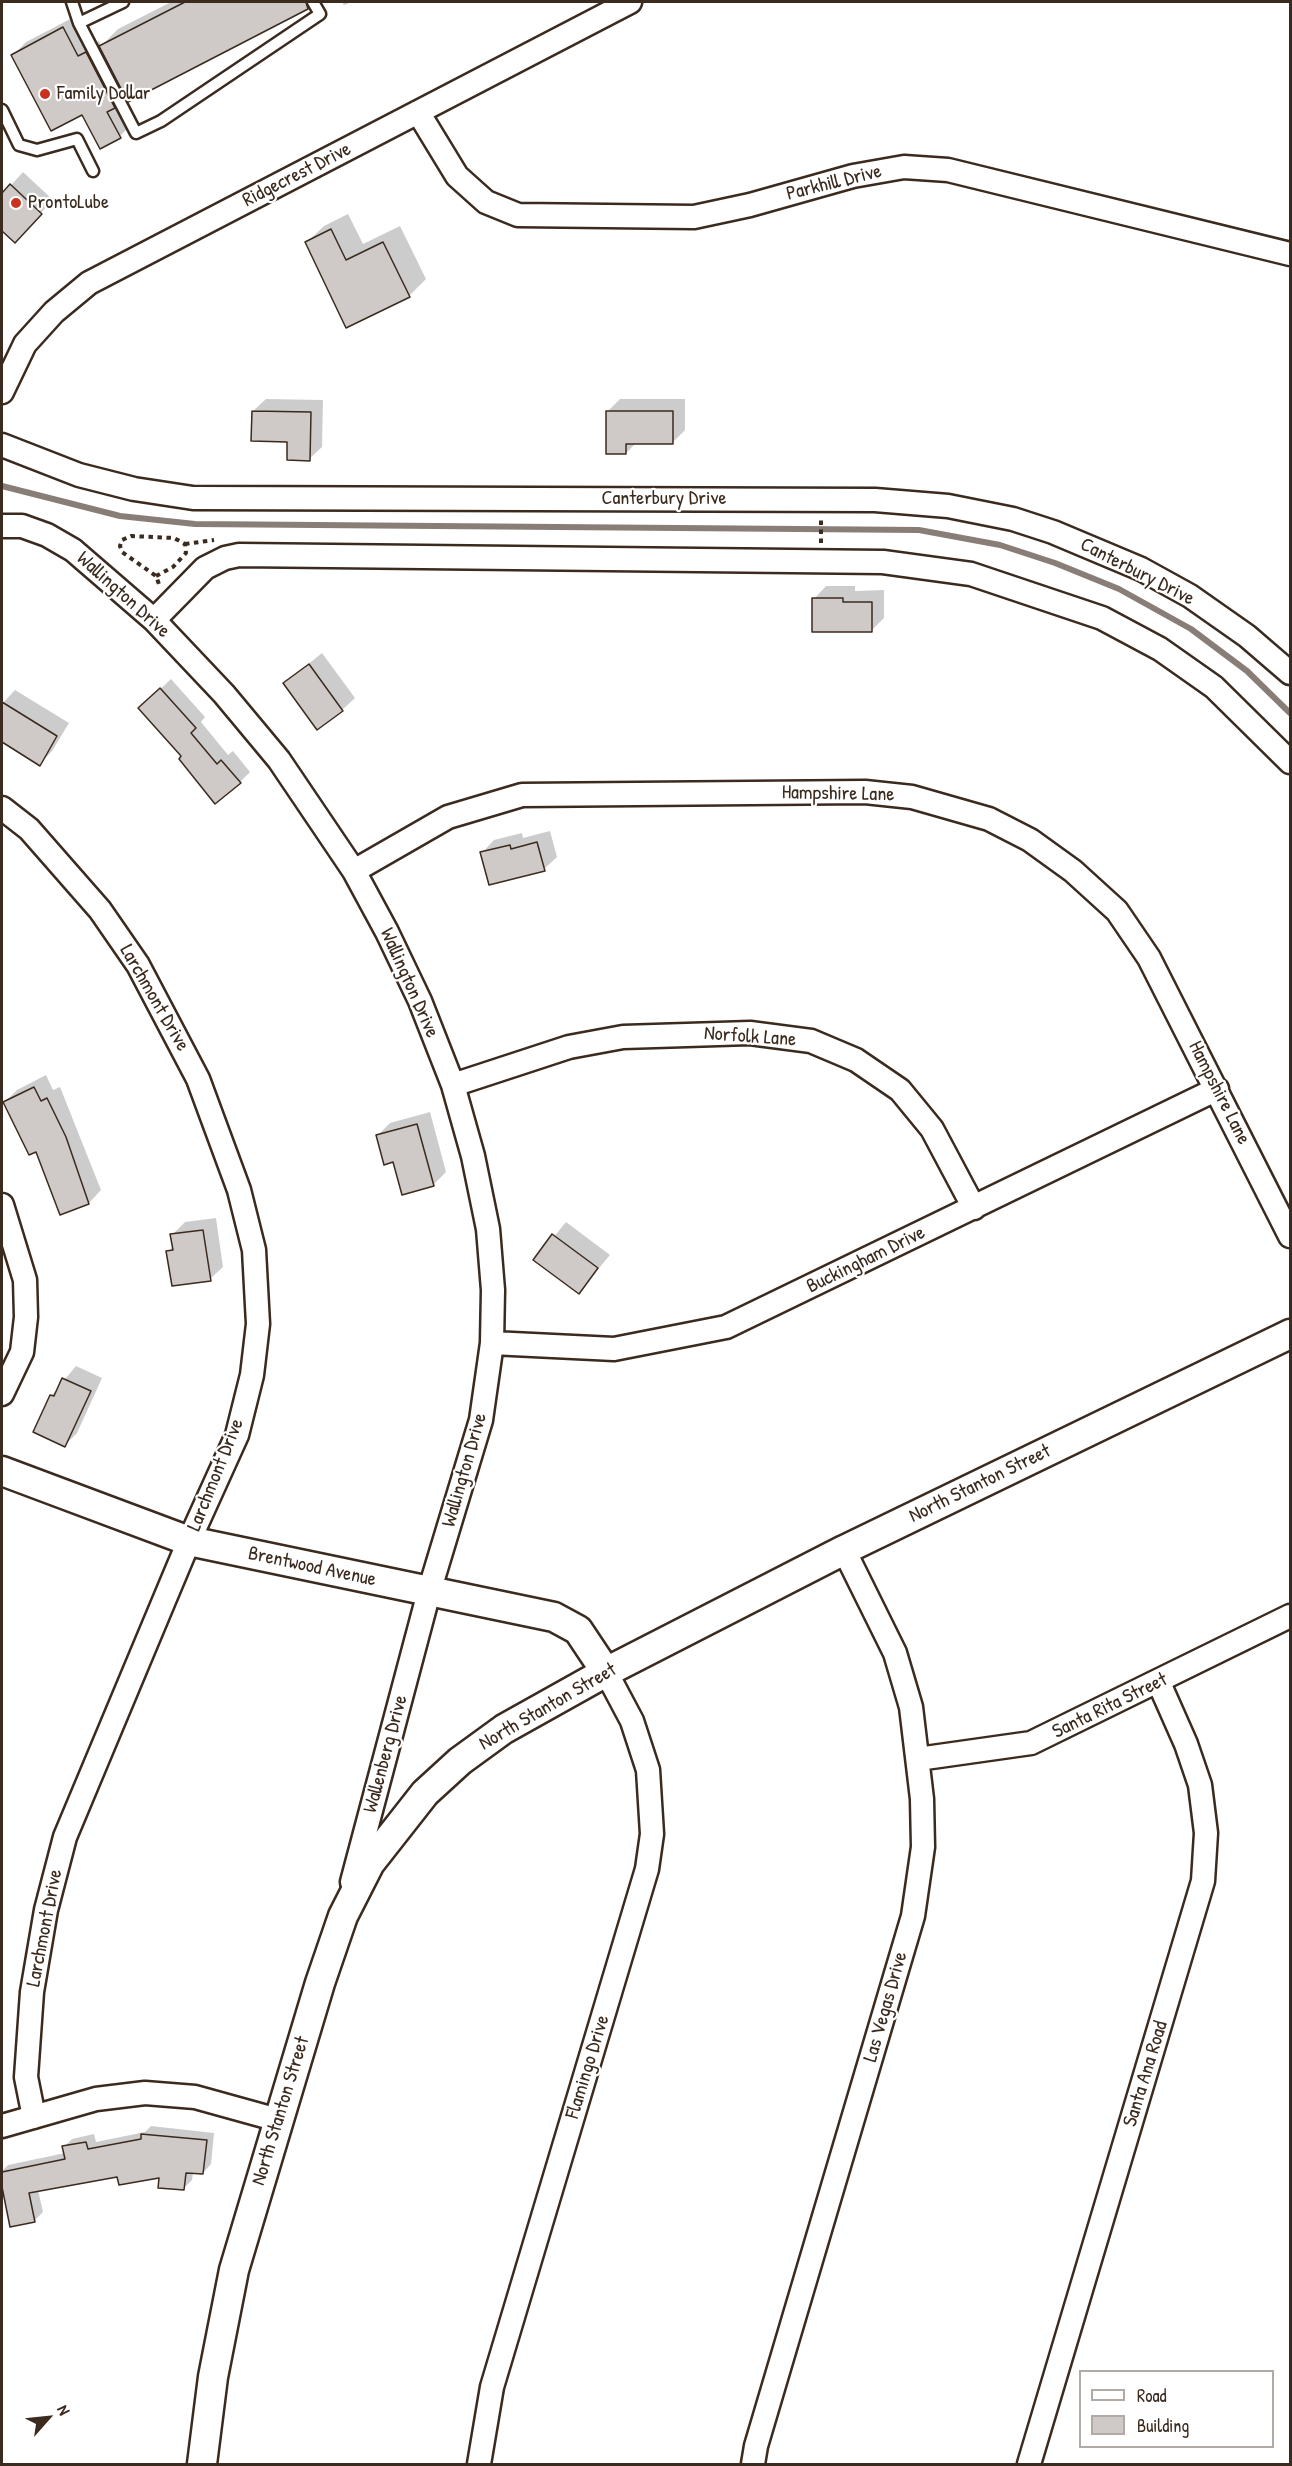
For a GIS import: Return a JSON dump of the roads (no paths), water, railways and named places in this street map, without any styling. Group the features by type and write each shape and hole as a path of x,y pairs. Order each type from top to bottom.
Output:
{"street":[{"name":"Ridgecrest Drive","path":"2,392 25,345 54,312 89,283 630,2"},
{"name":"Parkhill Drive","path":"418,112 457,176 486,202 518,215 694,217 750,205 853,176 904,167 948,170 1290,254"},
{"name":"Canterbury Drive","path":"2,445 79,475 134,489 193,498 875,500 948,506 1013,519 1141,569 1200,603 1247,636 1290,673"},
{"name":"Wallington Drive","path":"2,526 22,526 46,534 73,550 154,620 224,694 279,760 354,871 420,1001 453,1085 473,1156 488,1229 493,1290 492,1343 481,1420 429,1592"},
{"path":"154,620 205,568 225,558 239,555 883,562 971,574 1102,618 1160,649 1214,687 1290,762"},
{"name":"Hampshire Lane","path":"354,871 448,817 522,795 865,792 912,797 950,805 989,819 1030,840 1073,871 1117,911 1149,958 1290,1236"},
{"name":"Larchmont Drive","path":"2,808 29,828 100,910 138,965 198,1078 221,1135 247,1220 254,1250 258,1324 252,1376 237,1435 189,1541 62,1848 46,1910 32,1992 26,2077 34,2117"},
{"name":"Norfolk Lane","path":"453,1085 569,1047 623,1037 750,1033 811,1041 856,1060 900,1090 932,1130 974,1208"},
{"name":"Buckingham Drive","path":"492,1343 614,1349 726,1328 1217,1089"},
{"path":"2,1205 25,1280 26,1317 21,1352 2,1394"},
{"name":"North Stanton Street","path":"202,2464 213,2377 234,2270 278,2120 343,1916 370,1863 399,1824 434,1785 460,1761 504,1729 606,1672 844,1550 1290,1334"},
{"name":"Brentwood Avenue","path":"2,1471 189,1541 554,1617 578,1630 606,1672"},
{"name":"Las Vegas Drive","path":"753,2464 756,2446 913,1916 923,1847 918,1759 911,1707 896,1653 844,1550"},
{"name":"Wallenberg Drive","path":"343,1916 429,1592"},
{"name":"Santa Rita Street","path":"918,1759 1031,1743 1159,1683 1290,1616"},
{"name":"Flamingo Drive","path":"479,2464 492,2387 647,1869 652,1834 648,1770 632,1721 606,1672"},
{"name":"Santa Ana Road","path":"1029,2464 1203,1881 1206,1833 1200,1785 1186,1744 1159,1683"},
{"path":"2,2126 96,2099 145,2093 195,2097 278,2120"}],"lane":[{"path":"72,2 80,23 136,133 161,121 320,14 313,2"},
{"path":"80,23 123,2"},
{"path":"2,110 5,124 19,145 37,150 77,139 93,171"}],"waterway":[{"path":"2,486 120,516 195,524 919,530 1000,545 1055,563 1119,589 1191,629 1247,671 1290,713"}],"place":[{"name":"Family Dollar","path":"45,94"},
{"name":"ProntoLube","path":"16,203"}]}
